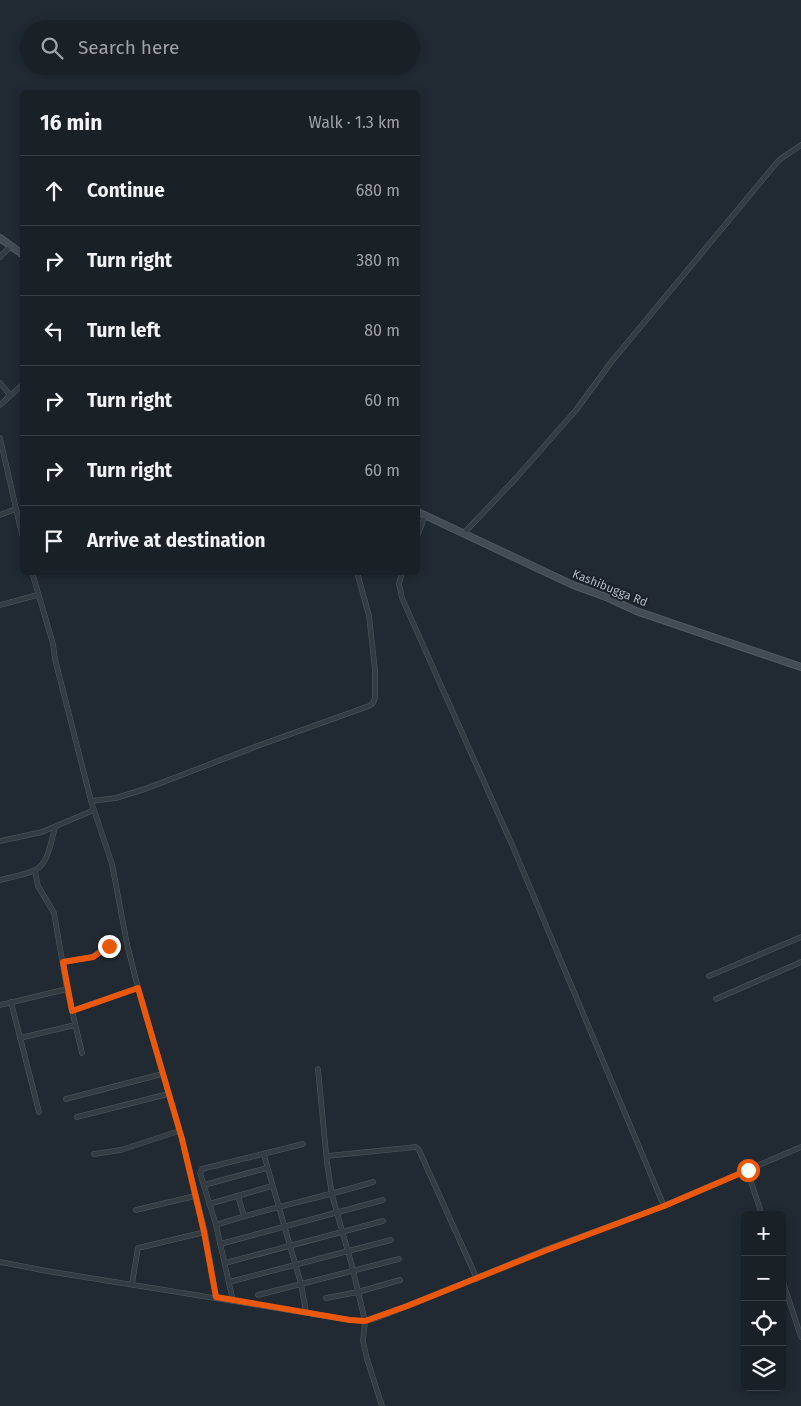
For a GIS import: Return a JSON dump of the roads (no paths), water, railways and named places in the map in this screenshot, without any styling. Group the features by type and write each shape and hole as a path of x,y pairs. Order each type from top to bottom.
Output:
{"main road":[{"path":"0,238 20,253"},
{"name":"Kashibugga Rd","path":"420,513 573,585 636,611 801,667"}],"street":[{"path":"464,533 576,410 612,361 779,160 801,145"},
{"path":"0,258 11,246"},
{"path":"0,383 10,395"},
{"path":"0,405 20,388"},
{"path":"0,438 20,526"},
{"path":"0,515 16,509"},
{"path":"420,529 425,516"},
{"path":"33,575 53,644 57,668 91,801 112,864 127,944 179,1131 204,1232 216,1297"},
{"path":"91,801 116,798 145,789 260,744 373,703 375,698 375,670 370,624 358,575"},
{"path":"401,575 399,584 402,598 513,847 664,1206"},
{"path":"0,605 37,595"},
{"path":"0,841 23,837 55,827 94,810"},
{"path":"0,880 35,871 42,866 48,856 55,827"},
{"path":"35,871 38,886 54,914 72,1011 82,1053"},
{"path":"709,976 801,937"},
{"path":"63,962 93,957 109,946"},
{"path":"716,999 801,962"},
{"path":"72,1011 138,988"},
{"path":"0,1005 68,989"},
{"path":"12,1002 38,1112"},
{"path":"20,1038 75,1025"},
{"path":"318,1069 332,1195 348,1250 365,1321 363,1341 367,1359 382,1406"},
{"path":"66,1100 162,1074"},
{"path":"77,1117 168,1094"},
{"path":"94,1154 121,1150 179,1131"},
{"path":"233,1301 216,1225 200,1173 202,1169 303,1144"},
{"path":"327,1156 416,1147 477,1279"},
{"path":"0,1262 365,1321 664,1206 801,1147"},
{"path":"264,1155 301,1284 306,1312"},
{"path":"204,1185 268,1168"},
{"path":"748,1170 761,1211"},
{"path":"216,1225 244,1216 332,1195 373,1182"},
{"path":"209,1204 272,1186"},
{"path":"136,1210 195,1196"},
{"path":"238,1196 244,1216"},
{"path":"220,1244 383,1200"},
{"path":"225,1263 383,1221"},
{"path":"132,1284 138,1248 204,1232"},
{"path":"229,1282 391,1240"},
{"path":"258,1295 400,1258"},
{"path":"326,1298 358,1292 400,1280"},
{"path":"786,1291 801,1337"}]}
